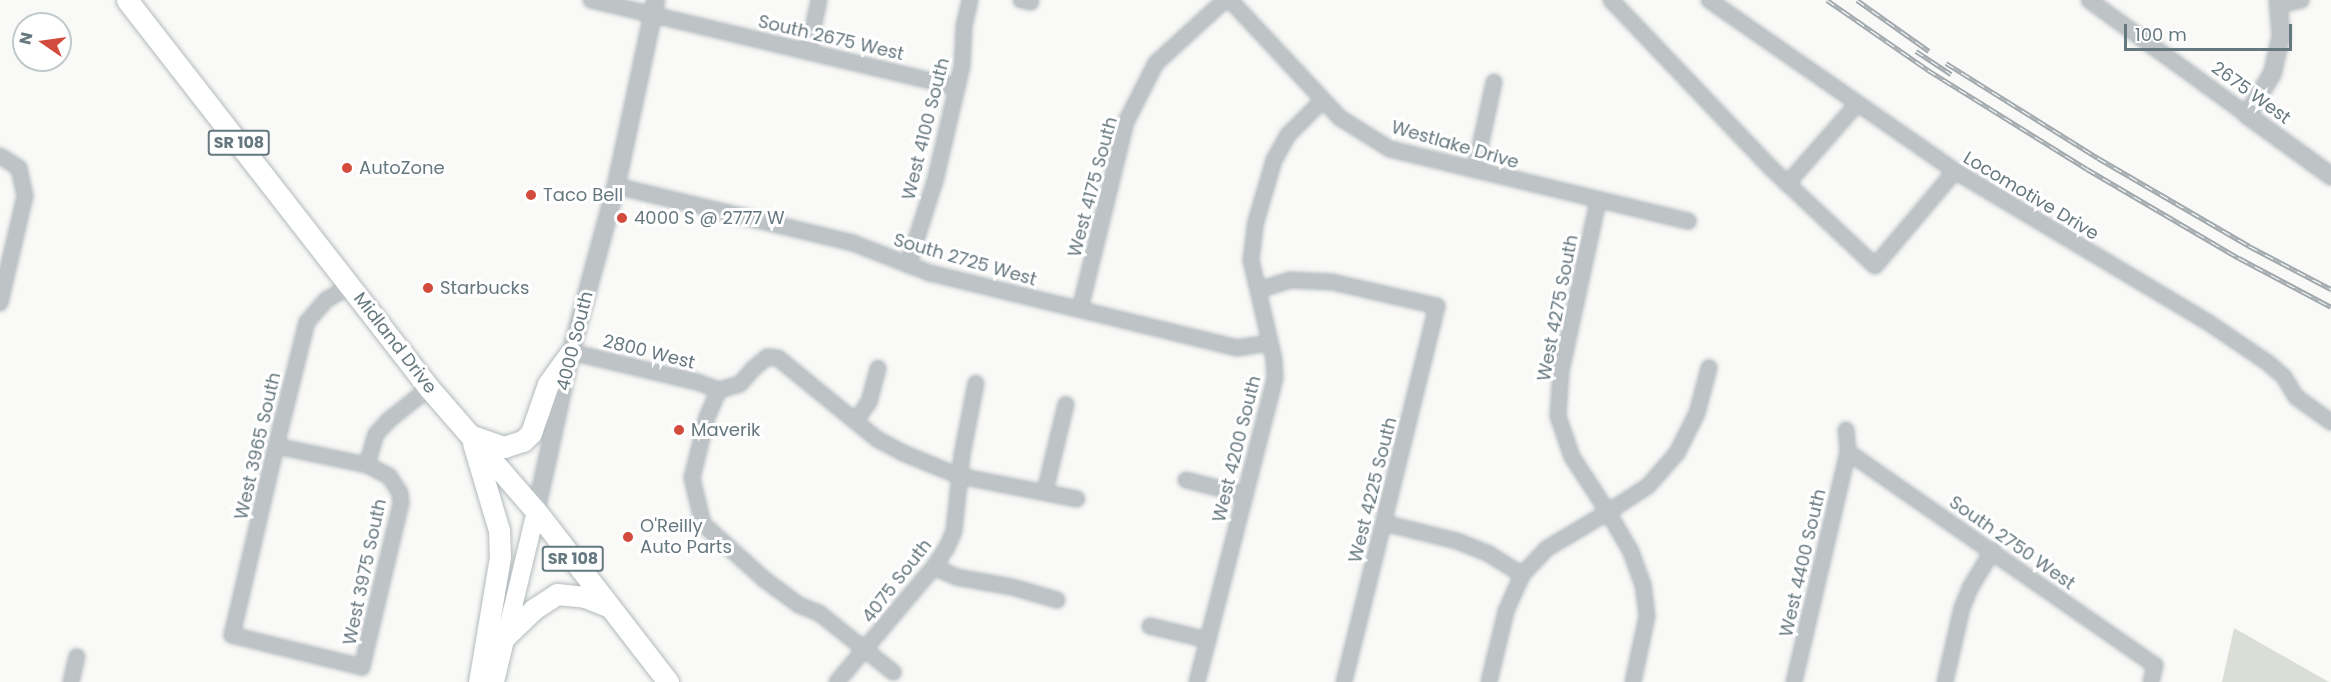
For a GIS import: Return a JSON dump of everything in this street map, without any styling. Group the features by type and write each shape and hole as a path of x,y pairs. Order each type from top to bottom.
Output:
{"main road":[{"name":"Midland Drive","path":"127,0 429,388 536,510 668,682"},
{"path":"472,436 504,447 523,441 531,433 548,384 571,352"},
{"path":"472,436 499,530 500,557 479,682"},
{"name":"4000 South","path":"495,682 536,510"},
{"path":"506,636 534,609 557,594 585,597 611,608"}],"street":[{"name":"South 2675 West","path":"591,0 654,7 808,52 957,87"},
{"path":"808,52 819,0"},
{"name":"West 4100 South","path":"908,266 935,181 963,66 964,26 970,0"},
{"name":"West 4175 South","path":"1080,309 1126,122 1156,63 1225,0"},
{"name":"Westlake Drive","path":"1230,0 1340,118 1390,149 1688,221"},
{"path":"1611,0 1787,184 1875,266 1955,171"},
{"name":"Locomotive Drive","path":"1709,0 1955,171 2209,323 2276,369 2296,397 2331,422"},
{"name":"2675 West","path":"2090,0 2331,176"},
{"path":"2247,115 2272,74 2281,36 2279,3 2301,0"},
{"name":"4000 South","path":"536,510 571,352 616,186 654,7"},
{"path":"1475,170 1494,82"},
{"name":"West 4200 South","path":"1197,682 1275,379 1270,343 1251,260 1255,225 1274,160 1288,135 1323,100"},
{"path":"1787,184 1857,105"},
{"path":"0,156 19,168 25,196 0,303"},
{"name":"South 2725 West","path":"616,186 853,243 908,266 1237,348 1270,343"},
{"name":"West 4275 South","path":"1598,201 1561,371 1557,416 1572,457 1630,550 1643,585 1647,616 1633,682"},
{"name":"West 4225 South","path":"1258,290 1290,280 1332,282 1437,306 1344,682"},
{"name":"West 3965 South","path":"350,286 326,300 306,322 232,635 362,667"},
{"name":"2800 West","path":"571,352 719,390"},
{"path":"893,672 819,613 799,605 765,580 703,524 692,478 706,417 719,390 740,384 767,357 778,358 877,439 959,476 1046,491 1077,499"},
{"path":"856,420 869,402 878,368"},
{"path":"1489,682 1506,611 1522,575 1546,549 1648,486 1677,453 1697,413 1709,368"},
{"name":"4075 South","path":"837,682 934,567 954,531 959,476 976,383"},
{"path":"276,446 367,465 376,434 389,420 429,388"},
{"path":"1046,491 1066,404"},
{"name":"West 4400 South","path":"1794,682 1848,452 1846,430"},
{"name":"South 2750 West","path":"1848,452 1993,550 2155,665 2151,682"},
{"name":"West 3975 South","path":"362,667 401,503 396,484 389,476 367,465"},
{"path":"1186,480 1245,495"},
{"path":"1384,524 1457,541 1489,554 1522,575"},
{"path":"1945,682 1970,588 1993,550"},
{"path":"934,567 956,577 1012,587 1057,600"},
{"path":"1150,626 1208,640"},
{"path":"71,682 77,657"}],"shaded area":[{"path":"2234,628 2329,682 2222,682"}],"railway":[{"path":"1827,0 1928,70 2087,169 2239,258 2331,307"},
{"path":"1857,0 1929,51"},
{"path":"1916,51 1951,74"},
{"path":"1946,63 2098,158 2249,246 2331,289"}],"place":[{"name":"AutoZone","path":"347,168"},
{"name":"Taco Bell","path":"531,195"},
{"name":"4000 S @ 2777 W","path":"622,218"},
{"name":"Starbucks","path":"428,288"},
{"name":"Maverik","path":"679,430"},
{"name":"O'Reilly Auto Parts","path":"628,537"}]}
